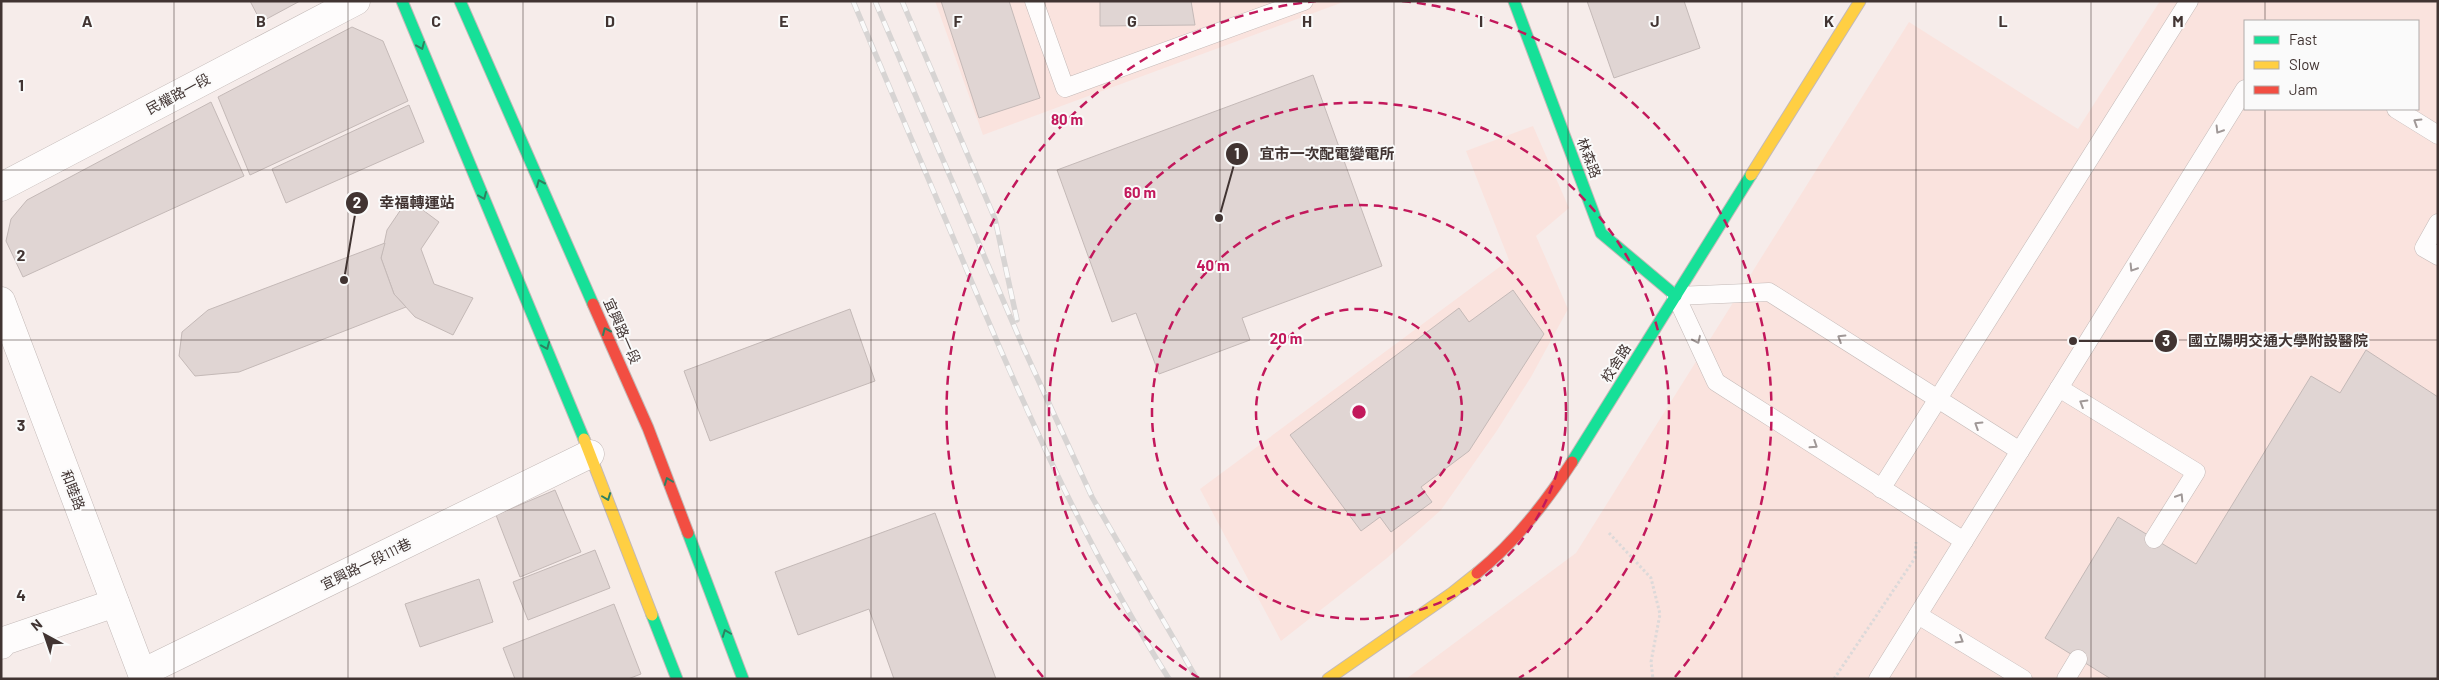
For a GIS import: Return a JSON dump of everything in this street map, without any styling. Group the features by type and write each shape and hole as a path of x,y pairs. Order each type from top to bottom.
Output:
{"street":[{"name":"民權路一段","path":"1,187 356,1"},
{"path":"402,1 590,454 677,679"},
{"name":"宜興路一段","path":"460,1 648,428 743,679"},
{"name":"林森路","path":"1514,1 1601,233 1676,296"},
{"name":"校舍路","path":"1328,679 1452,593 1499,555 1547,501 1860,1"},
{"name":"和睦路","path":"1,300 143,676"},
{"name":"宜興路一段111巷","path":"143,676 590,454"},
{"path":"1,645 4,641 115,603"}],"lane":[{"path":"1034,1 1065,88 1304,1"},
{"path":"1881,489 2190,1"},
{"path":"1878,679 2244,91"},
{"path":"2398,110 2438,134"},
{"path":"2438,223 2424,248 2438,256"},
{"path":"1964,541 1716,382 1676,296 1769,292 2020,451"},
{"path":"2058,388 2196,472 2154,539"},
{"path":"1918,615 2023,679"},
{"path":"2066,679 2078,659"}],"path":[{"path":"1834,679 1915,558 1917,512"},
{"path":"1609,533 1651,578 1660,614 1652,662 1653,679"}],"shaded area":[{"path":"935,1 1346,1 983,135"},
{"path":"2160,1 2438,1 2438,679 1406,679 1576,553 1909,22 2078,129"},
{"path":"1533,126 1569,208 1536,236 1568,309 1531,377 1496,432 1441,510 1387,558 1281,641 1200,489 1509,260 1466,151"}],"building":[{"path":"250,1 300,1 261,22"},
{"path":"941,1 1009,1 1040,98 979,118"},
{"path":"1100,1 1191,1 1195,25 1100,26"},
{"path":"1587,1 1684,1 1700,48 1614,78"},
{"path":"352,27 383,41 408,101 250,175 218,97"},
{"path":"1313,75 1382,266 1242,318 1250,340 1159,374 1136,313 1112,322 1057,170"},
{"path":"211,102 244,176 23,277 6,241 11,219 27,200"},
{"path":"409,105 424,142 286,203 272,169"},
{"path":"408,199 439,222 421,249 434,284 473,298 453,335 415,317 394,294 381,258 387,230"},
{"path":"385,243 381,258 394,294 406,307 239,372 195,376 179,356 182,332 208,310"},
{"path":"1513,290 1544,334 1469,451 1421,487 1432,502 1391,532 1380,517 1361,531 1290,435 1459,308 1469,322"},
{"path":"850,309 875,381 710,441 684,371"},
{"path":"2366,350 2438,397 2438,679 2111,679 2045,638 2118,517 2196,564 2311,376 2340,393"},
{"path":"555,490 581,552 520,577 496,515"},
{"path":"935,513 996,679 894,679 869,609 798,635 775,572"},
{"path":"595,550 610,588 528,620 513,582"},
{"path":"479,579 493,622 420,647 405,604"},
{"path":"614,604 641,674 628,679 515,679 503,648"}],"railway":[{"path":"853,1 1005,359 1054,468 1108,575 1169,679"},
{"path":"875,1 1024,349 1092,497 1197,679"},
{"path":"902,1 995,219 1017,320"}],"traffic: fast":[{"path":"402,1 584,439"},
{"path":"460,1 593,304"},
{"path":"1514,1 1601,233 1676,296"},
{"path":"1572,462 1751,175"},
{"path":"688,533 743,679"},
{"path":"652,615 677,679"}],"traffic: slow":[{"path":"1751,175 1860,1"},
{"path":"584,439 652,615"},
{"path":"1328,679 1452,593 1477,573"}],"traffic: jam":[{"path":"593,304 648,428 688,533"},
{"path":"1477,573 1529,522 1572,462"}],"place":[{"name":"宜市一次配電變電所","path":"1219,218"},
{"name":"幸福轉運站","path":"344,280"},
{"name":"國立陽明交通大學附設醫院","path":"2073,341"}]}
